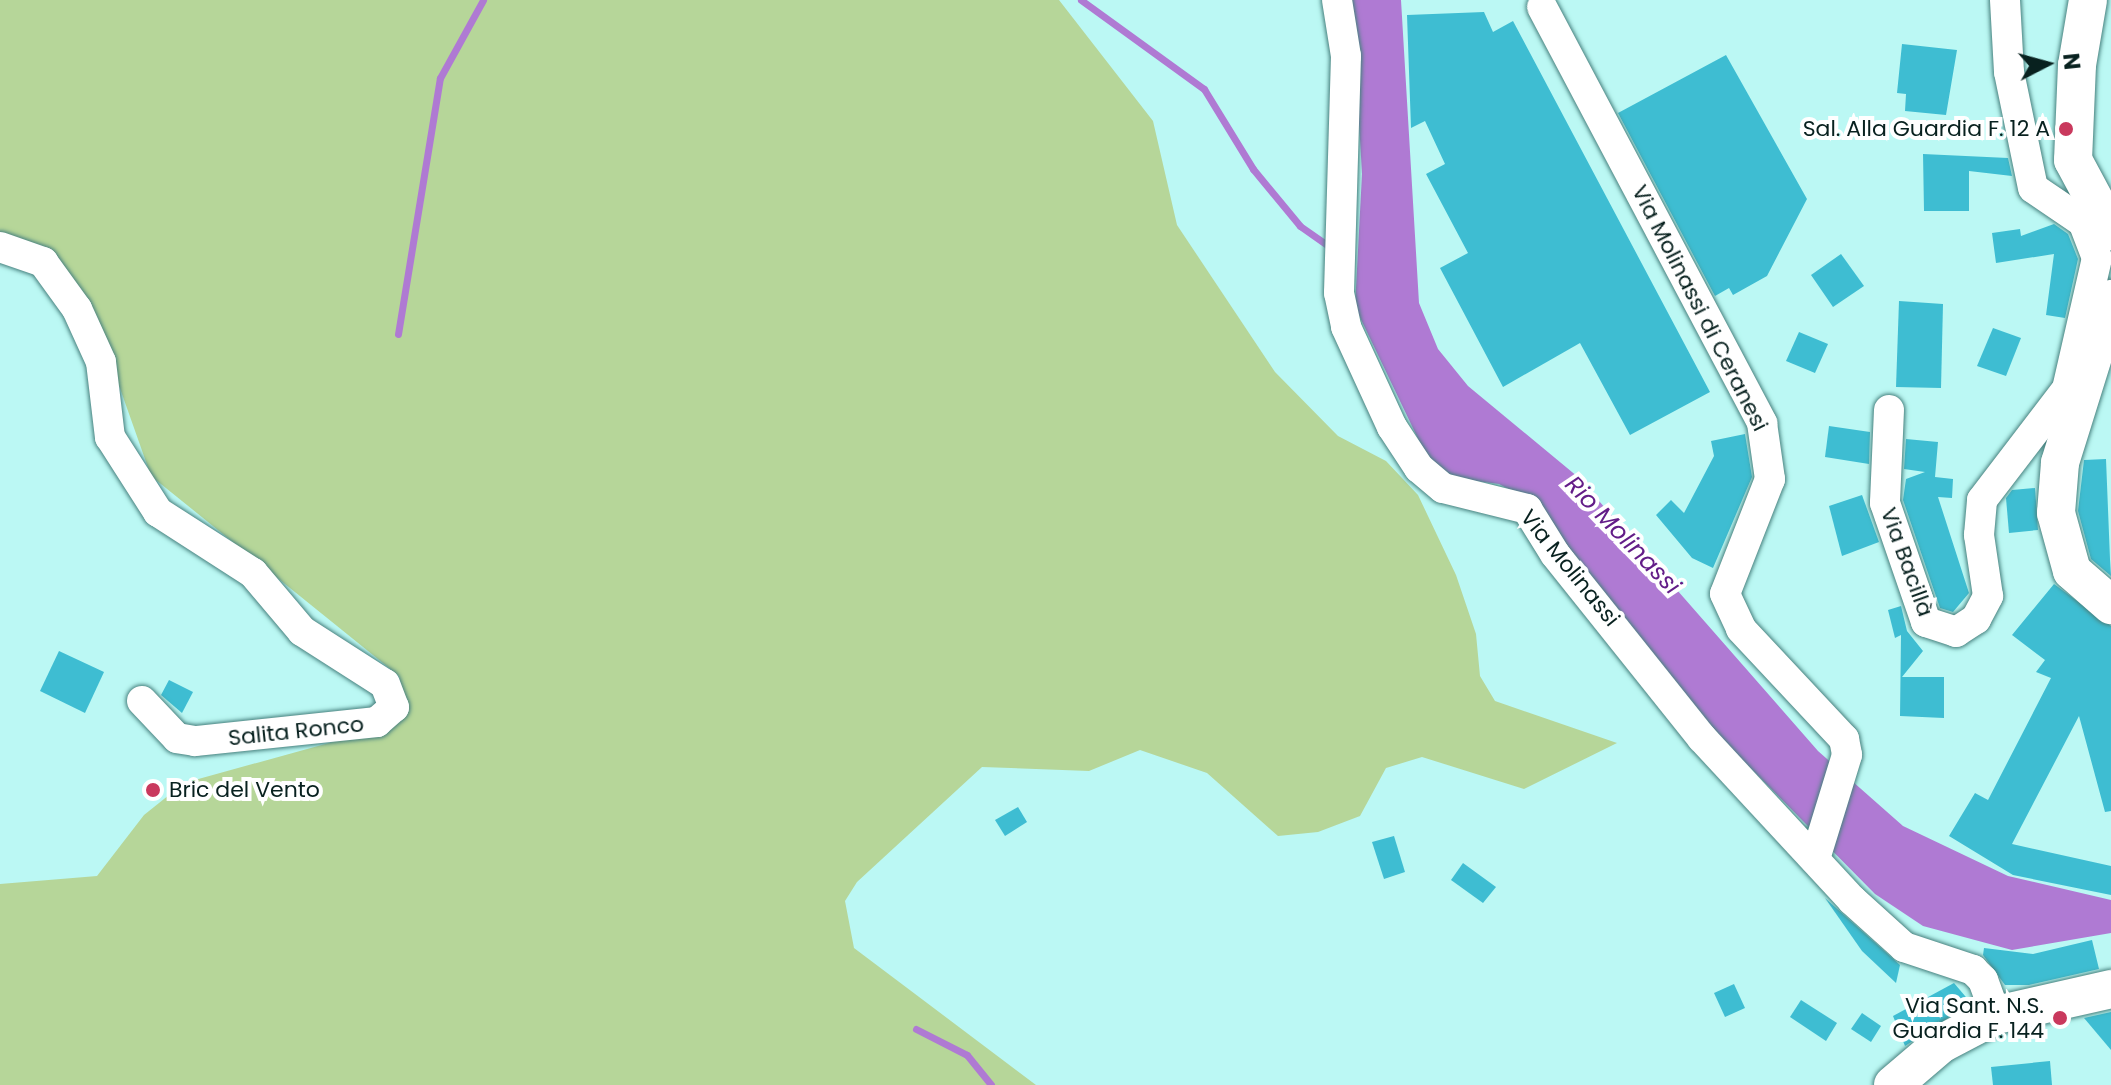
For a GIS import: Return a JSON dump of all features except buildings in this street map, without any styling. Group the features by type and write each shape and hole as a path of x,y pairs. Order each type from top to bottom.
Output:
{"main road":[{"path":"2088,0 2077,65 2073,160 2111,231"},
{"path":"2111,299 2073,391 2056,487 2059,542 2072,571 2111,605"},
{"path":"1893,1085 1941,1044 1996,1015 2111,989"}],"street":[{"name":"Via Molinassi","path":"1337,0 1346,56 1347,180 1339,293 1364,368 1419,468 1443,488 1527,509 1555,554 1702,738 1817,852 1904,947 1973,970 1996,1015"},
{"path":"2005,0 2009,72 2033,188 2083,222 2096,246 2073,391"},
{"name":"Via Molinassi di Ceranesi","path":"1542,7 1766,436 1770,479 1729,575 1727,609 1834,727 1847,755 1817,852"},
{"name":"Salita Ronco","path":"0,247 43,262 77,309 101,362 110,437 158,512 253,573 302,631 385,684 394,707 377,722 195,741 177,738 142,701"},
{"name":"Via Bacillà","path":"1889,410 1885,503 1926,622 1956,632 1976,619 1988,596 1979,535 1982,500 2073,391"}],"green space":[{"path":"0,0 1059,0 1153,121 1177,225 1275,372 1338,436 1386,461 1418,495 1456,575 1476,634 1480,676 1495,701 1617,743 1524,789 1422,757 1386,768 1360,816 1318,832 1278,836 1207,773 1140,750 1089,771 982,767 857,882 845,901 854,948 1036,1085 0,1085 0,884 97,876 144,815 184,783 390,726 406,704 399,676 151,476 93,312 36,245 0,235"}],"water":[{"name":"Rio Molinassi","path":"1352,0 1401,0 1419,303 1438,349 1468,386 1578,477 1818,751 1903,826 2008,876 2111,900 2111,933 2012,950 1923,926 1875,894 1710,727 1533,502 1499,484 1445,477 1422,447 1355,307 1362,174"}],"waterway":[{"path":"398,334 440,78 483,0"},
{"path":"1081,0 1204,89 1253,169 1300,226 1332,248"},
{"path":"916,1029 967,1055 991,1085"}],"place":[{"name":"Sal. Alla Guardia F. 12 A","path":"2066,129"},
{"name":"Bric del Vento","path":"153,790"},
{"name":"Via Sant. N.S. Guardia F. 144","path":"2060,1018"}]}
